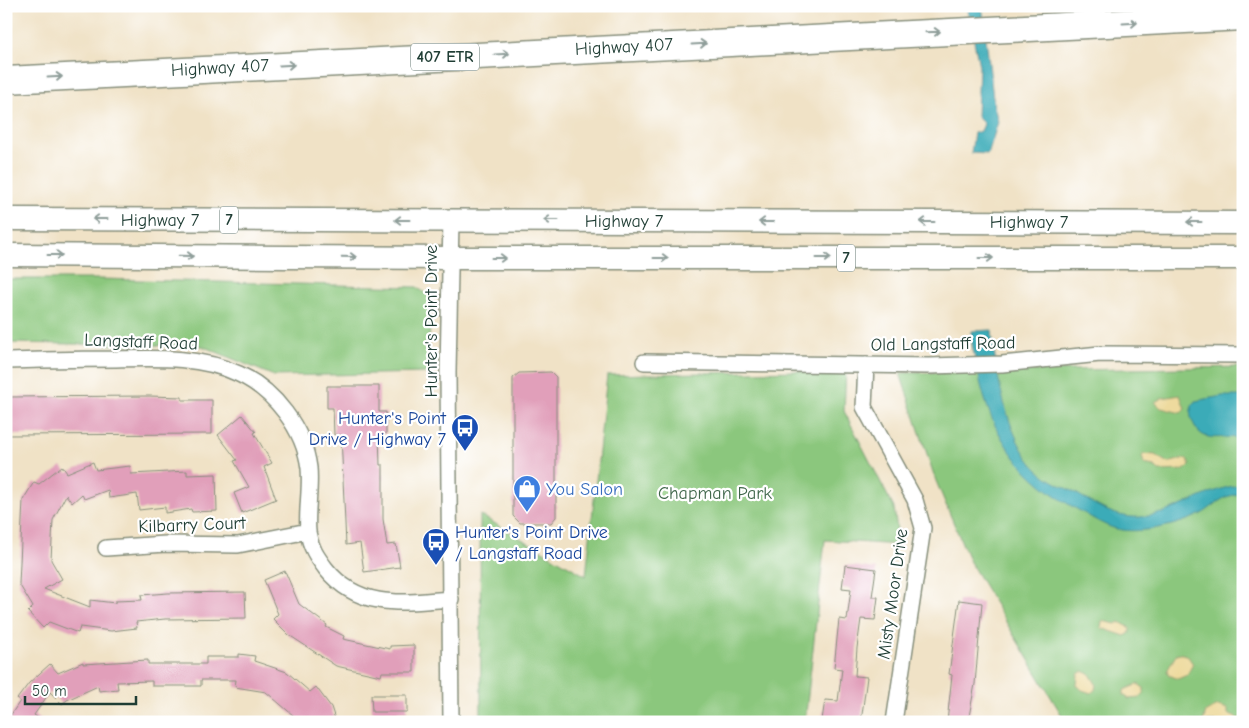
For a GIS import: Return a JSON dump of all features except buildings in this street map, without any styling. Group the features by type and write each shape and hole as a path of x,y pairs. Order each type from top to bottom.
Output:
{"highway":[{"name":"Highway 407","path":"6,80 1243,17"}],"main road":[{"name":"Highway 7","path":"6,219 1243,222"},
{"name":"Highway 7","path":"6,255 450,258 1243,258"}],"street":[{"name":"Hunter's Point Drive","path":"451,220 448,372 451,722"},
{"name":"Old Langstaff Road","path":"644,362 929,366 1002,364 1100,354 1243,355"},
{"name":"Langstaff Road","path":"6,361 158,358 221,366 241,375 274,399 289,418 302,443 309,468 308,531 311,546 317,557 346,590 365,598 385,602 451,599"},
{"name":"Misty Moor Drive","path":"866,365 864,407 915,500 923,528 894,722"},
{"name":"Kilbarry Court","path":"106,548 166,544 238,545 308,531"}],"green space":[{"path":"6,279 100,279 417,287 430,297 429,373 274,376 202,346 6,343"},
{"path":"1243,367 1243,722 1066,722 970,562 936,481 900,373"},
{"name":"Chapman Park","path":"846,370 844,411 894,508 899,545 825,540 805,722 481,722 480,515 586,576 607,375"}],"sand":[{"path":"1180,395 1185,409 1181,413 1161,408 1155,402 1162,398"},
{"path":"1144,454 1155,455 1168,463 1182,459 1188,460 1190,466 1184,470 1159,471 1154,466 1144,464 1142,456"},
{"path":"1102,621 1116,624 1120,622 1130,628 1130,633 1125,636 1101,628"},
{"path":"1177,653 1187,655 1193,664 1187,675 1178,679 1169,675 1167,671"},
{"path":"1083,671 1090,674 1096,684 1095,690 1091,693 1082,690 1077,685 1078,674"},
{"path":"1138,684 1144,688 1144,693 1140,698 1129,699 1124,695 1124,690"},
{"path":"1218,706 1228,709 1228,714 1239,719 1243,717 1243,722 1203,722 1206,712"}],"water":[{"path":"967,6 982,6 983,13 994,106 998,122 988,154 971,153 974,133 981,131 984,124 977,117 979,66"},
{"path":"992,330 996,365 1010,423 1027,456 1037,469 1047,477 1112,513 1129,517 1161,513 1209,493 1232,486 1243,485 1243,494 1225,498 1203,513 1182,522 1159,528 1135,531 1105,525 1061,500 1027,471 1013,455 991,417 972,347 971,331"},
{"path":"1222,396 1243,396 1243,441 1229,437 1208,437 1197,429 1192,420 1191,410 1195,401"}],"place":[{"name":"Hunter's Point Drive / Highway 7","path":"465,452"},
{"name":"You Salon","path":"527,513"},
{"name":"Hunter's Point Drive / Langstaff Road","path":"436,566"}]}
